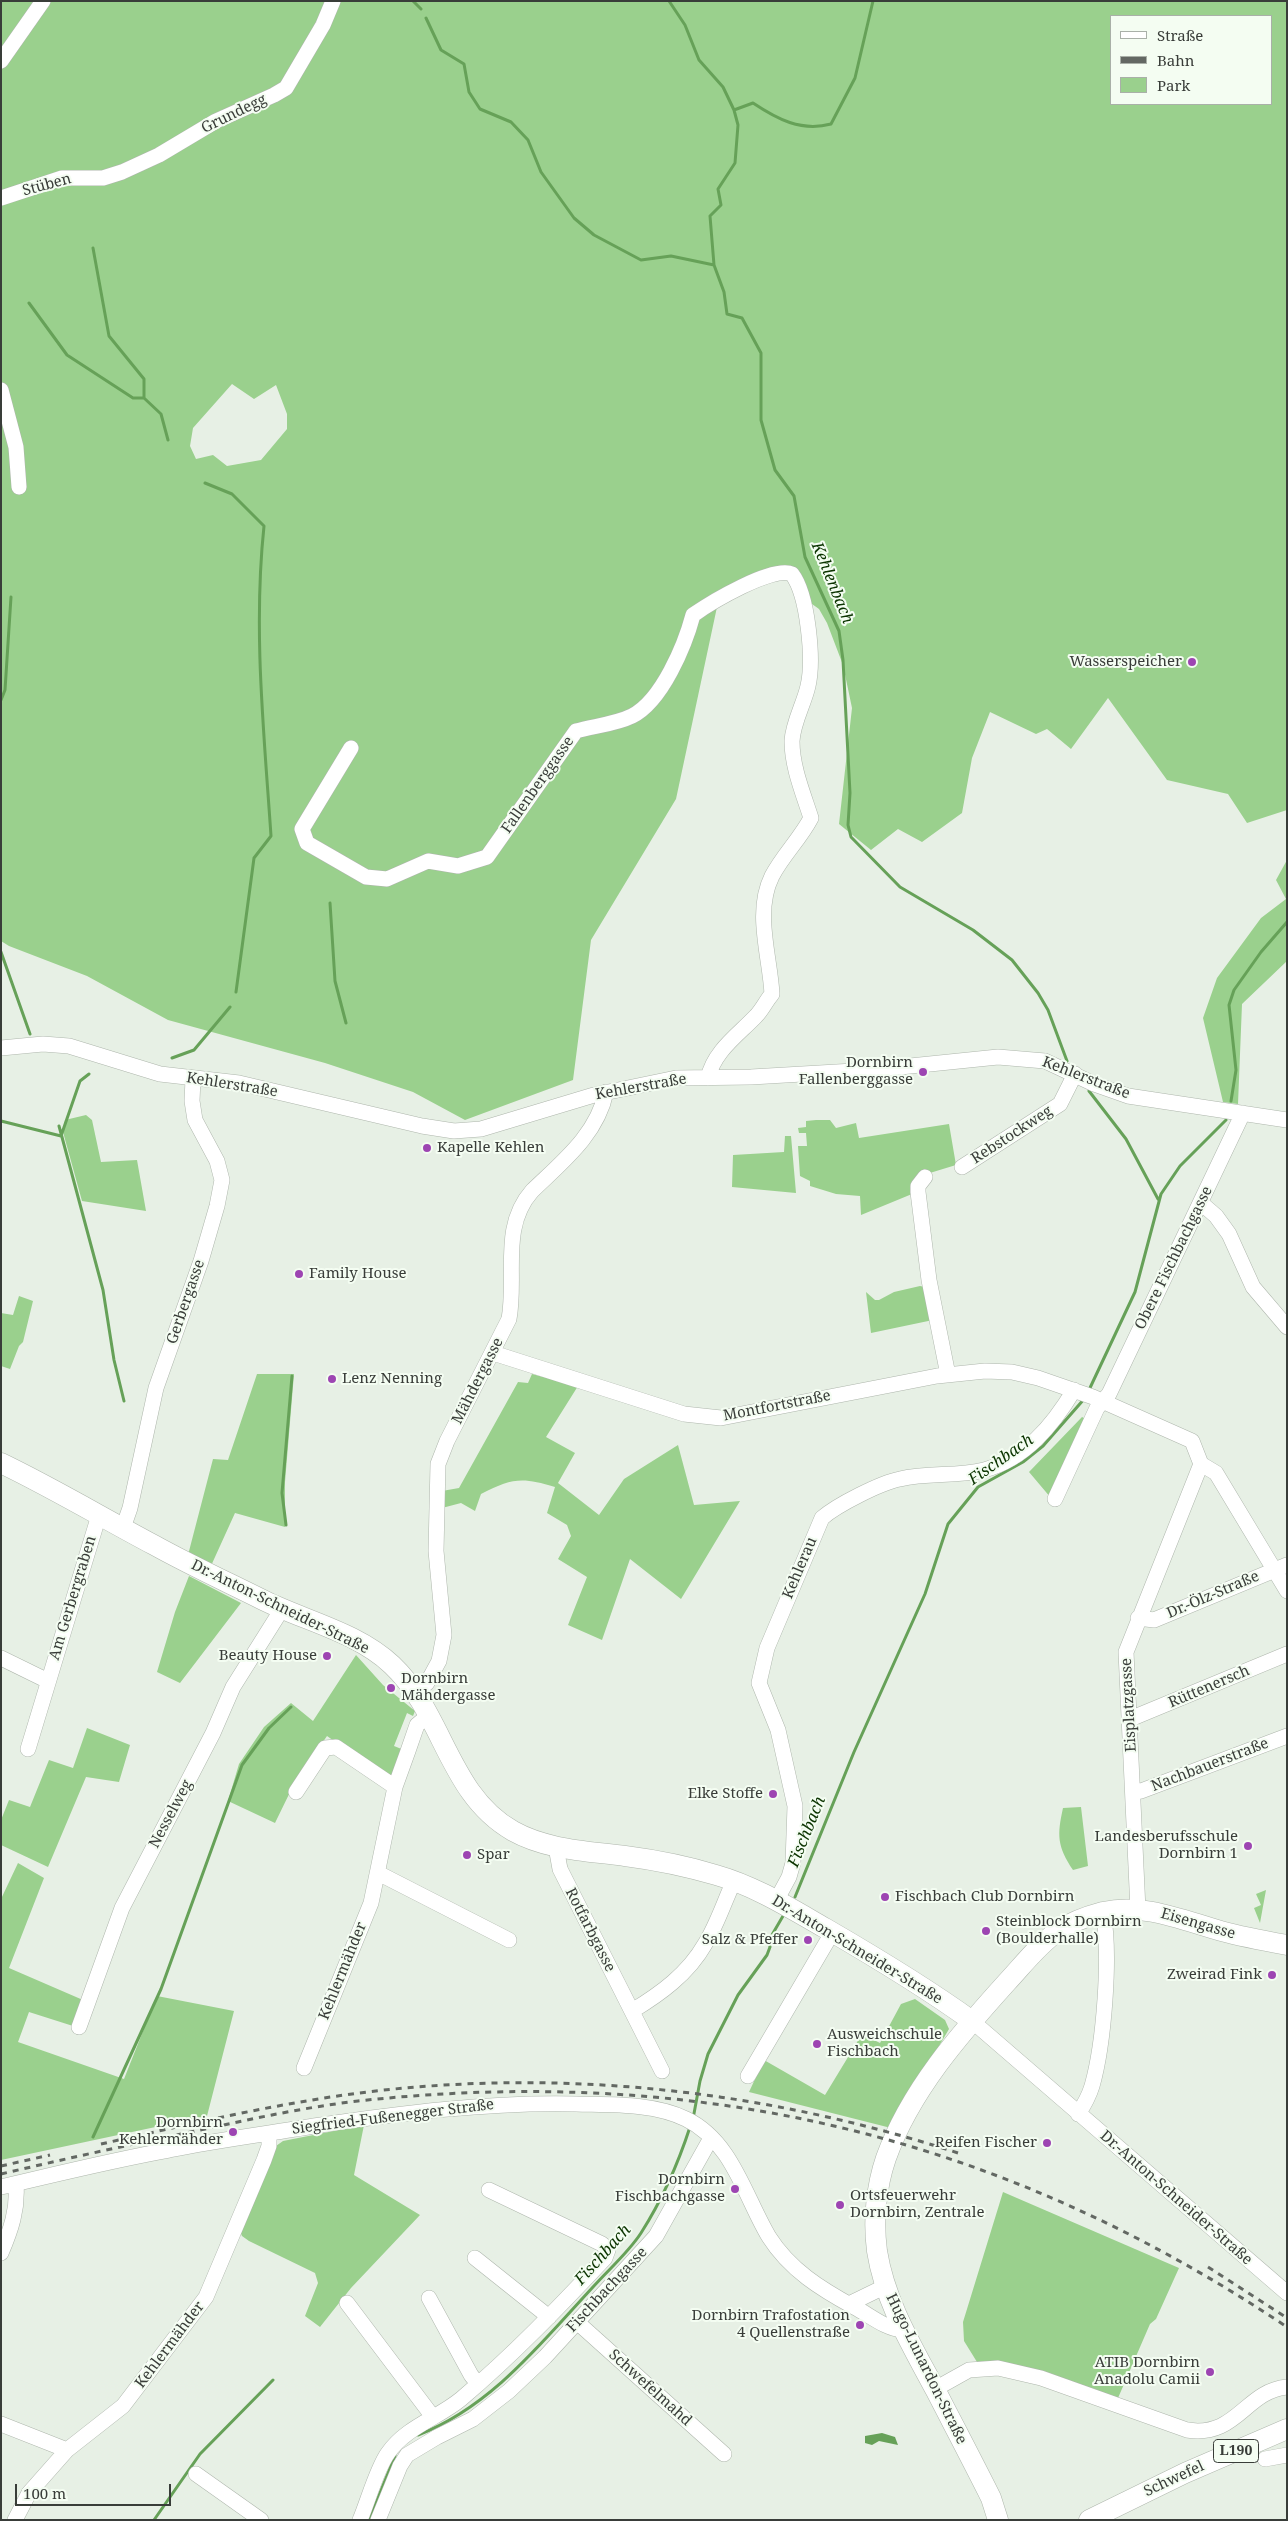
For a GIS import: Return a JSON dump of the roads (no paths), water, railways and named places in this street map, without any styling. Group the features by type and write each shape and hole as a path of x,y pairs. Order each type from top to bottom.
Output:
{"main road":[{"name":"Dr.-Anton-Schneider-Straße","path":"1,1463 282,1609 368,1647 392,1665 416,1692 455,1770 471,1795 497,1821 522,1836 556,1847 674,1864 734,1881 776,1901 872,1956 972,2022"},
{"name":"Eisengasse","path":"972,2022 1039,1948 1059,1931 1103,1912 1138,1910 1172,1916 1247,1938 1287,1945"},
{"name":"Hugo-Lunardon-Straße","path":"972,2022 902,2121 885,2161 876,2215 877,2249 886,2286 904,2330 991,2498 998,2520"},
{"name":"Schwefel","path":"1089,2520 1185,2473 1287,2429"},
{"name":"Hugo-Lunardon-Straße","path":"991,2498 1009,2520"}],"street":[{"path":"1,62 43,1"},
{"name":"Grundegg","path":"93,178 104,178 122,172 159,155 216,121 286,88 322,25 332,1"},
{"name":"Stüben","path":"1,198 62,178 93,178"},
{"path":"1,390 16,447 19,487"},
{"name":"Fallenberggasse","path":"351,748 302,829 306,843 366,877 387,879 428,861 458,866 487,856 576,731 633,716 651,699 676,665 693,615 708,604 736,590 779,572 792,574 798,586 811,647 809,683 792,739 793,758 811,818 772,877 764,899 763,915 772,994 756,1016 733,1036 710,1069 708,1078"},
{"name":"Kehlerstraße","path":"1,1048 43,1044 69,1046 143,1069 193,1079 238,1083 422,1126 454,1131 481,1129 606,1092 676,1078 871,1070 998,1057 1045,1061 1094,1084 1128,1096 1287,1120"},
{"name":"Rebstockweg","path":"962,1167 1060,1104 1075,1074"},
{"name":"Gerbergasse","path":"123,1528 130,1508 156,1388 201,1261 222,1180 217,1160 195,1120 192,1101 193,1079"},
{"name":"Mähdergasse","path":"416,1692 427,1683 439,1661 444,1635 436,1551 438,1464 447,1441 509,1319 511,1308 511,1248 518,1215 525,1198 581,1143 597,1119 606,1092"},
{"name":"Obere Fischbachgasse","path":"1055,1499 1097,1408 1098,1399 1108,1394 1243,1113"},
{"path":"925,1177 918,1186 918,1192 929,1280 948,1375"},
{"path":"1201,1203 1216,1216 1229,1234 1253,1287 1285,1323"},
{"name":"Montfortstraße","path":"493,1353 684,1414 706,1418 727,1418 834,1395 948,1375 985,1371 1012,1372 1098,1399"},
{"name":"Kehlerau","path":"776,1901 789,1877 793,1863 795,1806 778,1730 758,1683 767,1648 822,1518 834,1508 899,1479 956,1476 999,1464 1024,1449 1036,1439 1058,1417 1076,1391"},
{"path":"1098,1399 1192,1441 1200,1459 1216,1473 1280,1567 1287,1591"},
{"name":"Eisplatzgasse","path":"1138,1910 1126,1652 1200,1459"},
{"name":"Am Gerbergraben","path":"28,1749 99,1515"},
{"name":"Dr.-Ölz-Straße","path":"1138,1618 1154,1620 1280,1567"},
{"name":"Nesselweg","path":"79,2027 122,1908 213,1733 233,1687 282,1609"},
{"name":"Rüttenersch","path":"1130,1719 1287,1654"},
{"name":"Am Gerbergraben","path":"1,1658 48,1681"},
{"name":"Kehlermähder","path":"304,2068 368,1911 378,1873 395,1787 417,1725 429,1715"},
{"name":"Nachbauerstraße","path":"1134,1792 1287,1736"},
{"path":"296,1792 325,1748 336,1747 395,1787"},
{"name":"Rotfarbgasse","path":"556,1847 560,1869 662,2070"},
{"path":"378,1873 508,1940"},
{"path":"632,2011 657,1996 693,1961 705,1944 734,1881"},
{"path":"1078,2114 1092,2086 1101,2032 1106,1936 1103,1912"},
{"path":"748,2076 832,1933"},
{"name":"Dr.-Anton-Schneider-Straße","path":"972,2022 1287,2293"},
{"name":"Siegfried-Fußenegger Straße","path":"8,2185 171,2149 371,2117 505,2104 604,2105 647,2109 691,2122 711,2138 727,2157 765,2229 779,2250 794,2267 813,2283 885,2325 904,2330"},
{"name":"Kehlermähder","path":"15,2520 29,2493 67,2450 123,2406 206,2297 264,2160 269,2146 269,2133"},
{"name":"Fischbachgasse","path":"378,2520 400,2466 407,2455 467,2410 509,2391 577,2322 656,2236 711,2138"},
{"path":"1,2253 13,2220 17,2202 8,2185"},
{"name":"Fischbachgasse","path":"467,2410 478,2384 508,2359 549,2317 605,2258 608,2250 602,2244 489,2190"},
{"name":"Fischbachgasse","path":"475,2258 549,2317"},
{"path":"849,2304 886,2286"},
{"path":"430,2298 478,2384"},
{"path":"347,2303 433,2417"},
{"path":"871,2316 894,2307"},
{"name":"Schwefelmahd","path":"577,2322 724,2454"},
{"path":"935,2389 969,2370 998,2368 1041,2378 1187,2430 1199,2432 1222,2427 1272,2390 1287,2387"},
{"name":"Fischbachgasse","path":"360,2520 387,2454 409,2432 433,2417 448,2409 467,2410"},
{"path":"1,2424 67,2450"},
{"path":"1265,2459 1287,2455"},
{"path":"196,2474 261,2520"}],"waterway":[{"path":"413,1 421,9"},
{"path":"669,1 685,25 699,60 723,87 734,110"},
{"name":"Kehlenbach","path":"873,1 855,78 831,124 820,126 799,125 780,119 753,103 734,110 738,125 735,163 718,189 721,205 710,216 714,265 724,292 727,314 742,318 761,353 761,420 775,470 794,496 805,557 839,631 843,660 850,793 848,825 851,837 900,887 973,930 1012,960 1038,993 1048,1010 1067,1061"},
{"path":"426,18 441,50 464,64 469,92 480,109 511,122 528,140 541,172 574,218 594,235 641,260 671,256 714,265"},
{"path":"93,248 109,336 144,379 144,398"},
{"path":"29,303 67,355 133,398 144,398 161,414 168,440"},
{"path":"205,483 232,494 264,526 259,604 263,720 271,836 254,858 236,992"},
{"path":"1,700 5,690 11,597"},
{"path":"330,903 335,981 346,1023"},
{"name":"Fischbach","path":"1231,1101 1236,1070 1229,1005 1234,990 1261,952 1287,922"},
{"path":"1,952 30,1034"},
{"path":"172,1058 194,1050 230,1007"},
{"path":"1,1121 61,1136 80,1081 89,1074"},
{"name":"Kehlenbach","path":"1089,1091 1126,1139 1158,1199"},
{"name":"Fischbach","path":"1089,1390 1135,1292 1161,1194 1180,1166 1226,1120"},
{"path":"59,1126 103,1290 114,1360 124,1401"},
{"path":"286,1525 282,1493 292,1376"},
{"name":"Fischbach","path":"795,1897 854,1752 925,1594 948,1524 978,1487 1023,1462 1043,1446 1085,1398"},
{"path":"93,2137 161,1989 242,1765 269,1728 291,1707"},
{"name":"Fischbach","path":"693,2119 700,2081 708,2054 738,1995 767,1955 770,1947 769,1940 783,1916"},
{"name":"Fischbach","path":"418,2435 444,2423 492,2391 534,2351 624,2254 641,2233 663,2195 690,2127"},
{"path":"154,2520 200,2454 273,2380"},
{"name":"Fischbach","path":"369,2520 395,2456"}],"railway":[{"path":"101,2144 300,2102 367,2092 442,2085 517,2083 592,2084 666,2090 740,2100 814,2114 958,2153"},
{"path":"1,2174 262,2117 358,2101 484,2092 607,2094 727,2106 843,2128 957,2161 1069,2205 1179,2261 1287,2327"},
{"path":"1,2166 50,2155"},
{"path":"1208,2267 1287,2318"}],"place":[{"name":"Wasserspeicher","path":"1192,662"},
{"name":"Dornbirn Fallenberggasse","path":"923,1072"},
{"name":"Kapelle Kehlen","path":"427,1148"},
{"name":"Family House","path":"299,1274"},
{"name":"Lenz Nenning","path":"332,1379"},
{"name":"Beauty House","path":"327,1656"},
{"name":"Dornbirn Mähdergasse","path":"391,1688"},
{"name":"Elke Stoffe","path":"773,1794"},
{"name":"Landesberufsschule Dornbirn 1","path":"1248,1846"},
{"name":"Spar","path":"467,1855"},
{"name":"Fischbach Club Dornbirn","path":"885,1897"},
{"name":"Steinblock Dornbirn (Boulderhalle)","path":"986,1931"},
{"name":"Salz & Pfeffer","path":"808,1940"},
{"name":"Zweirad Fink","path":"1272,1975"},
{"name":"Ausweichschule Fischbach","path":"817,2044"},
{"name":"Dornbirn Kehlermähder","path":"233,2132"},
{"name":"Reifen Fischer","path":"1047,2143"},
{"name":"Dornbirn Fischbachgasse","path":"735,2189"},
{"name":"Ortsfeuerwehr Dornbirn, Zentrale","path":"840,2205"},
{"name":"Dornbirn Trafostation 4 Quellenstraße","path":"860,2325"},
{"name":"ATIB Dornbirn Anadolu Camii","path":"1210,2372"}]}
